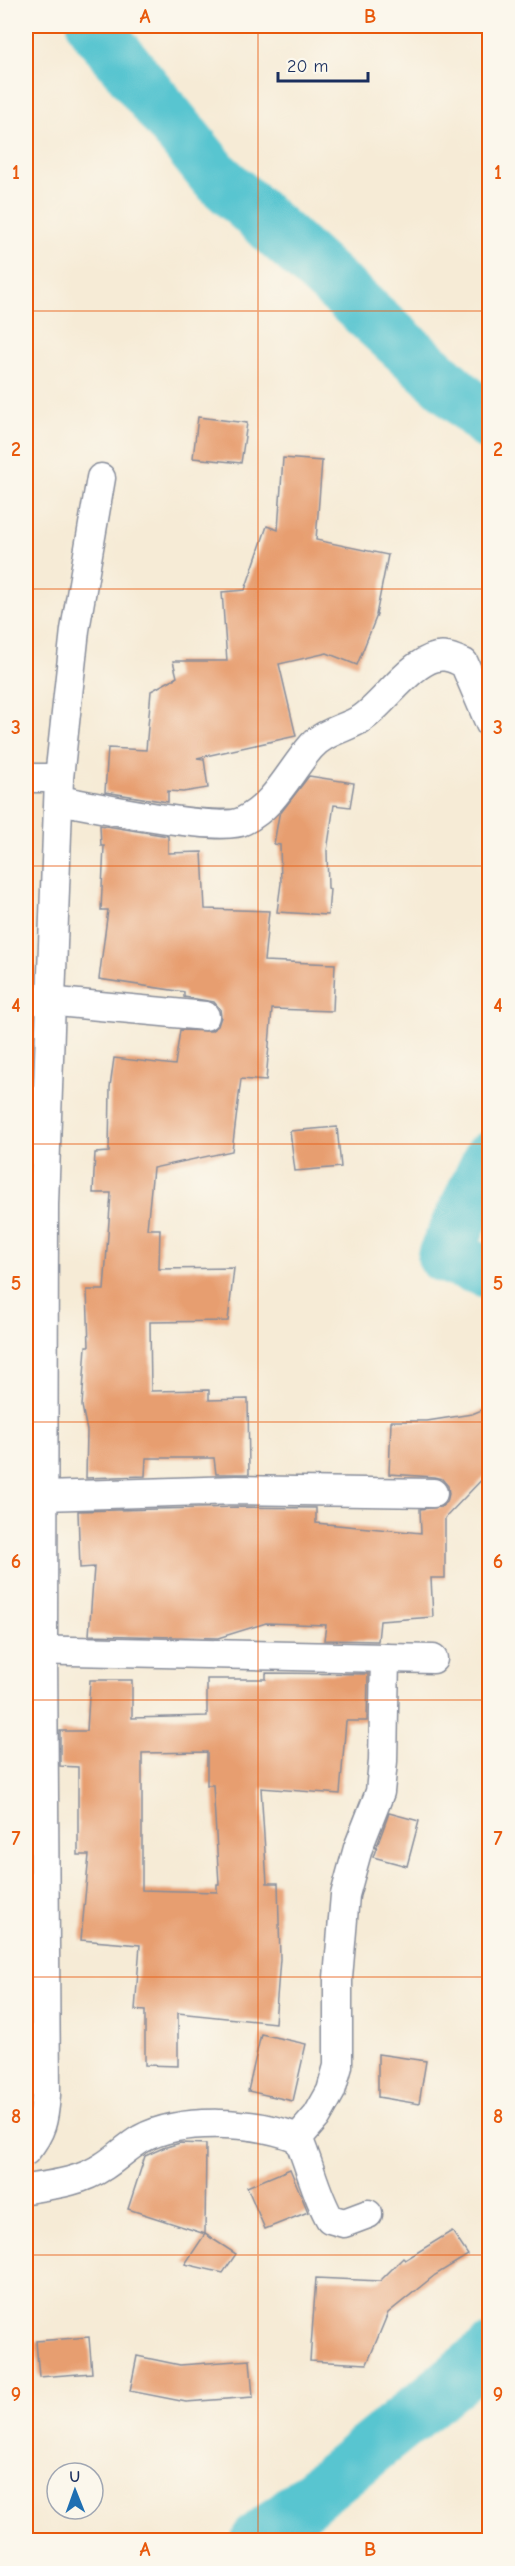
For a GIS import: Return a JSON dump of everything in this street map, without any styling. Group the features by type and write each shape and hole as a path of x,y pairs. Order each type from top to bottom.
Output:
{"street":[{"path":"26,2151 38,2136 44,2117 46,2095 35,1781 34,1651 44,1496 35,1413 38,1000 75,630 101,478"},
{"path":"26,778 59,789 188,822 218,825 243,822 273,800 311,746 332,731 362,718 383,700 403,677 431,658 445,656 464,663 489,724"},
{"path":"38,1000 205,1016"},
{"path":"44,1496 237,1490 433,1493"},
{"path":"34,1651 434,1659"},
{"path":"298,2138 317,2116 331,2091 338,2066 338,1978 345,1895 358,1848 380,1792 384,1761 385,1658"},
{"path":"26,2189 77,2179 104,2166 142,2139 166,2130 195,2125 276,2130 298,2138 308,2162 318,2200 330,2219 344,2223 369,2214"}],"building":[{"path":"198,417 247,423 241,463 193,458"},
{"path":"283,458 322,461 316,540 388,555 377,615 357,665 327,653 279,664 296,736 197,758 204,759 208,788 183,792 168,791 168,802 105,792 108,748 146,750 151,691 177,677 173,661 227,661 222,592 245,590 267,526 278,530"},
{"path":"309,776 354,783 350,807 334,805 327,851 328,888 330,889 328,915 277,912 281,883 280,845 274,844 279,815"},
{"path":"100,825 168,836 168,853 202,852 205,909 269,911 264,961 335,964 333,1011 272,1009 266,1081 241,1079 232,1151 153,1168 147,1229 160,1229 159,1269 234,1268 228,1321 150,1322 151,1391 209,1390 209,1400 248,1399 249,1474 216,1474 214,1458 146,1458 145,1476 86,1478 87,1431 82,1406 86,1346 89,1346 87,1290 104,1290 111,1193 93,1193 95,1153 109,1152 110,1087 114,1058 175,1065 180,1030 211,1031 218,1026 221,1017 220,1009 214,1002 184,997 184,992 99,979 108,910 101,910 104,846 101,846"},
{"path":"337,1127 341,1167 295,1171 290,1131"},
{"path":"489,1407 489,1472 445,1518 445,1578 431,1578 433,1617 380,1621 378,1641 324,1640 326,1625 266,1623 218,1638 89,1635 94,1567 80,1568 78,1511 237,1507 316,1508 316,1523 421,1533 420,1509 441,1507 447,1502 448,1486 442,1479 434,1477 389,1474 391,1421 427,1421 472,1414"},
{"path":"266,1673 368,1674 367,1721 346,1721 340,1794 261,1788 267,1883 278,1883 280,1959 275,2023 178,2013 178,2066 145,2065 145,2011 135,2010 140,1945 81,1940 89,1855 78,1855 78,1767 60,1766 60,1731 87,1731 90,1680 132,1680 132,1718 207,1716 207,1679 266,1679","holes":["207,1752 207,1785 213,1785 219,1884 217,1884 217,1892 142,1890 142,1753"]},
{"path":"389,1813 419,1821 407,1866 373,1857"},
{"path":"261,2034 306,2044 293,2101 248,2091"},
{"path":"378,2054 426,2061 419,2104 378,2097"},
{"path":"180,2143 206,2144 205,2234 128,2209 145,2156"},
{"path":"290,2169 308,2212 265,2229 247,2187"},
{"path":"452,2231 468,2255 435,2275 388,2313 367,2364 310,2361 316,2278 380,2281 403,2258 405,2260"},
{"path":"205,2234 236,2254 223,2273 185,2264"},
{"path":"89,2337 92,2373 39,2377 36,2341"},
{"path":"137,2356 180,2365 250,2360 253,2397 186,2402 130,2391"}],"waterway":[{"path":"94,26 215,176 490,424"},
{"path":"490,1158 444,1256 490,1272"},
{"path":"258,2540 490,2352"}]}
